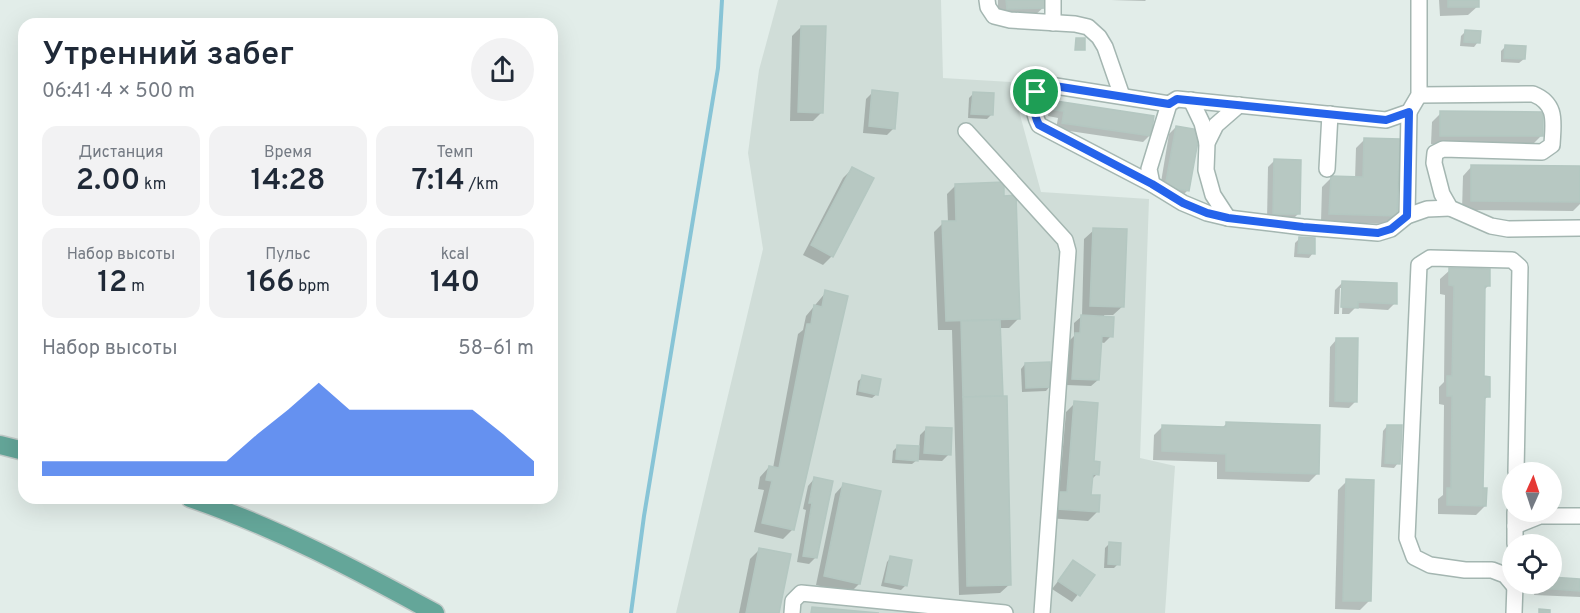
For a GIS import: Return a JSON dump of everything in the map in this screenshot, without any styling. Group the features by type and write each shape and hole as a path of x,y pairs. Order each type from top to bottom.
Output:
{"main road":[{"path":"0,445 18,450"},
{"path":"207,504 362,573 435,613"}],"lane":[{"path":"987,0 988,7 994,16 1010,20 1088,27 1099,37 1104,47 1122,96"},
{"path":"1053,0 1053,23"},
{"path":"1407,216 1409,112 1419,95 1419,0"},
{"path":"1169,104 1042,84 1036,92 1033,114 1039,125 1152,184 1183,203 1207,213 1228,218 1378,233 1391,229 1407,216 1427,209 1449,208 1491,226 1508,229 1580,228"},
{"path":"1419,95 1533,94 1544,98 1552,110 1552,145 1542,152 1443,149 1435,153 1434,163 1442,194 1449,208"},
{"path":"1152,184 1149,169 1169,104 1177,99 1386,120 1409,112"},
{"path":"1191,100 1202,123 1207,143 1206,170 1213,195 1228,218"},
{"path":"1207,143 1216,125 1239,105"},
{"path":"1327,169 1330,114"},
{"path":"966,131 1065,240 1068,251 1042,613"},
{"path":"1502,574 1492,570 1465,570 1430,565 1414,557 1407,538 1419,265 1430,258 1512,260 1520,267 1516,462"},
{"path":"1562,516 1580,516"},
{"path":"792,613 793,601 801,593 1005,613"},
{"path":"1514,613 1515,594"}],"shaded area":[{"path":"778,0 941,0 943,78 1011,82 1041,192 1149,199 1140,458 1175,466 1165,613 676,613 763,249 748,153 759,70"}],"building":[{"path":"1006,0 1045,0 1045,8 1007,9"},
{"path":"1448,0 1479,0 1479,7 1448,7"},
{"path":"801,26 826,26 823,113 798,112"},
{"path":"1465,30 1481,31 1480,43 1464,42"},
{"path":"1076,38 1085,38 1085,50 1075,50"},
{"path":"1505,45 1526,46 1525,59 1504,58"},
{"path":"872,90 898,93 895,129 869,126"},
{"path":"973,92 994,93 993,115 971,114"},
{"path":"1056,101 1154,116 1151,136 1062,123 1064,111 1054,110"},
{"path":"1440,111 1543,112 1543,136 1440,136"},
{"path":"1176,126 1200,130 1189,191 1165,187"},
{"path":"1364,138 1400,139 1397,216 1329,214 1331,176 1363,177"},
{"path":"1274,159 1301,160 1300,214 1273,214"},
{"path":"1471,165 1580,166 1580,202 1471,201"},
{"path":"852,167 874,178 833,257 811,245"},
{"path":"1004,182 1004,196 1016,195 1020,319 946,321 942,221 956,221 955,184"},
{"path":"1093,228 1127,229 1124,307 1090,306"},
{"path":"1299,237 1315,238 1315,254 1298,253"},
{"path":"1449,268 1490,269 1490,286 1485,286 1484,376 1490,377 1490,397 1485,397 1483,488 1487,488 1486,506 1447,505 1447,488 1451,488 1452,396 1447,396 1447,376 1452,376 1454,286 1449,285"},
{"path":"1342,281 1397,283 1397,304 1358,302 1358,308 1341,307"},
{"path":"825,290 848,296 794,530 762,523 772,481 766,480 769,466 779,468 807,324 811,324 814,305 822,307"},
{"path":"1081,315 1114,317 1113,337 1102,336 1099,380 1072,379 1075,333 1080,333"},
{"path":"1000,320 1003,396 963,397 961,321"},
{"path":"1336,338 1358,338 1357,402 1335,401"},
{"path":"1050,362 1052,387 1026,388 1025,363"},
{"path":"862,375 881,379 878,395 859,391"},
{"path":"1007,396 1011,585 967,586 963,397"},
{"path":"1074,401 1098,403 1094,461 1100,462 1099,475 1093,474 1091,495 1100,495 1099,512 1057,509 1058,492 1067,492"},
{"path":"1226,422 1320,425 1319,474 1226,471 1226,454 1162,451 1162,425 1226,427"},
{"path":"1387,425 1402,425 1400,464 1385,463"},
{"path":"926,427 952,428 951,455 924,453"},
{"path":"897,445 919,446 918,461 896,459"},
{"path":"814,477 833,481 817,558 803,556"},
{"path":"1346,479 1374,480 1371,601 1343,601"},
{"path":"843,483 881,491 860,584 824,576"},
{"path":"1109,542 1121,543 1120,565 1108,564"},
{"path":"759,548 791,554 779,613 746,613"},
{"path":"890,556 912,560 907,586 885,582"},
{"path":"1073,560 1095,575 1080,596 1058,581"},
{"path":"1562,578 1580,579 1580,591 1562,590"},
{"path":"812,607 879,613 811,613"},
{"path":"1539,609 1550,610 1550,613 1539,613"}],"waterway":[{"path":"631,613 644,516 718,68 722,0"}],"route":[{"path":"1042,84 1169,104 1177,99 1386,120 1409,112 1407,216 1391,229 1378,233 1303,227 1228,218 1207,213 1183,203 1152,184 1039,125 1033,114 1036,92 1042,84"}]}
